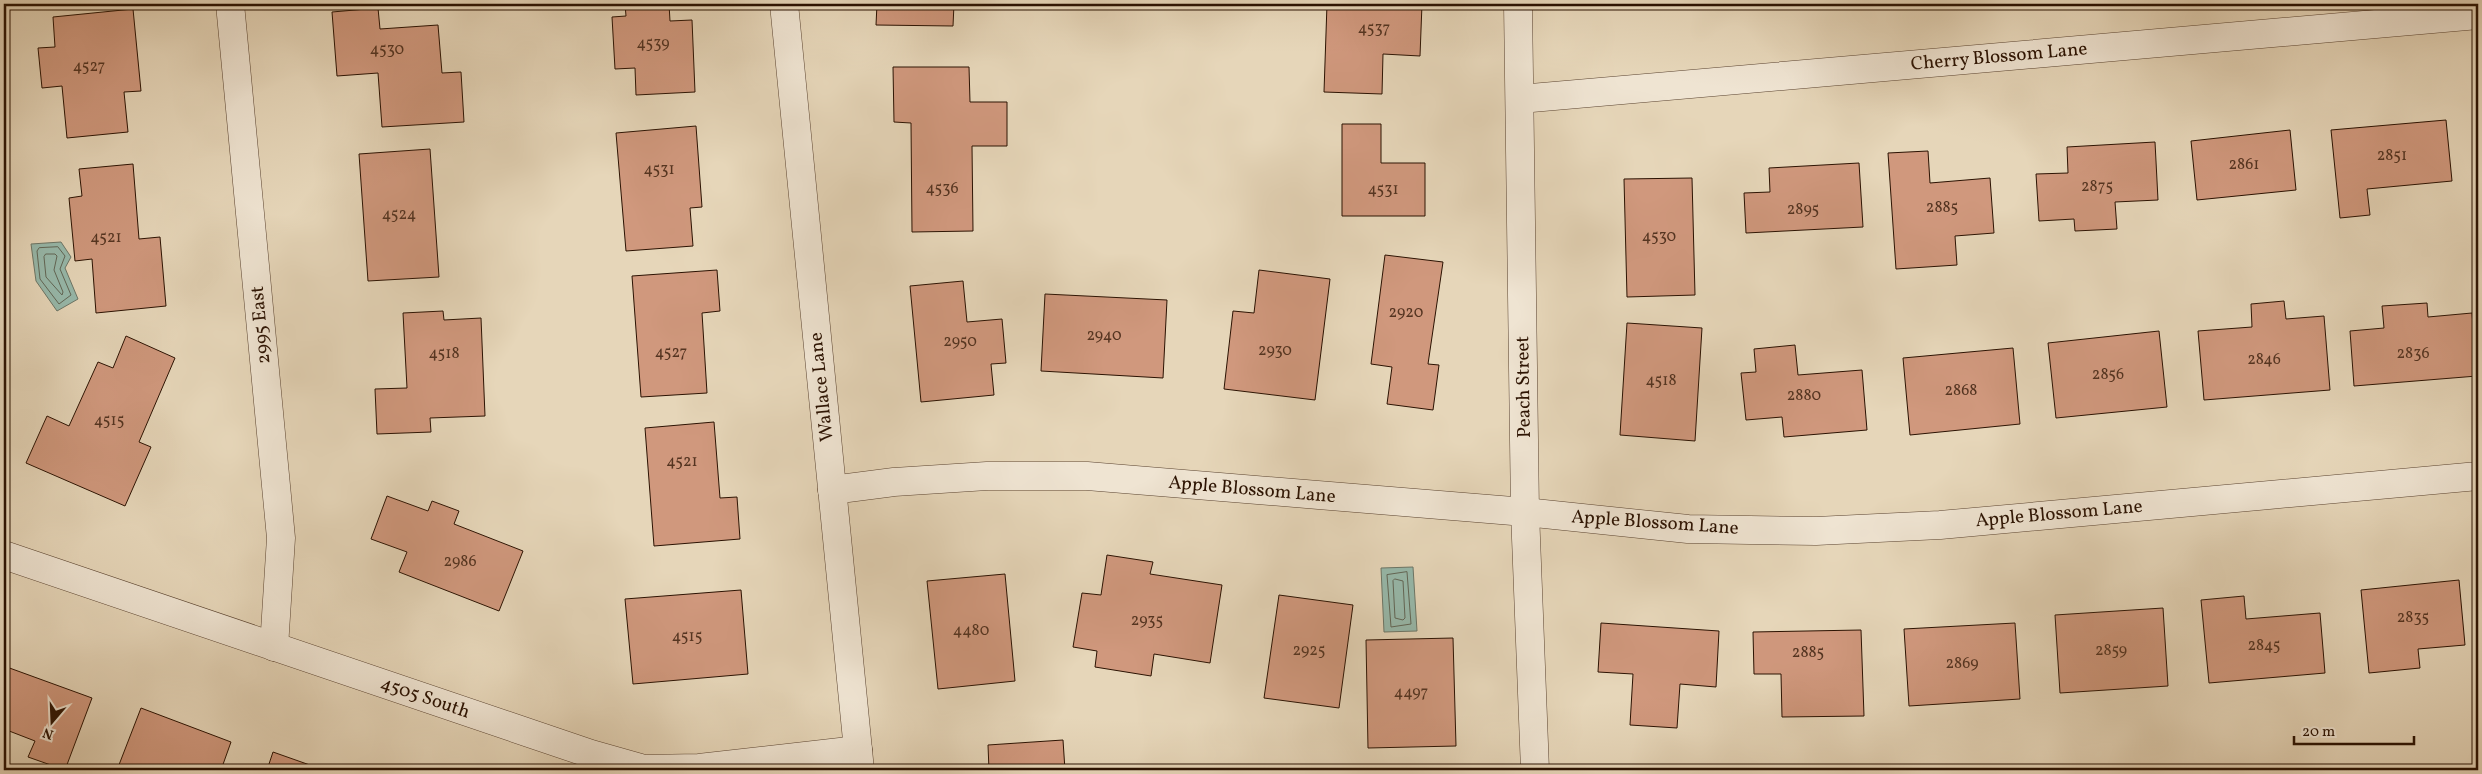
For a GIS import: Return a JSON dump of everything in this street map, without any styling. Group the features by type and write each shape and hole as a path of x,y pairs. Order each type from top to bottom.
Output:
{"street":[{"name":"2995 East","path":"230,4 281,538 274,647"},
{"name":"Wallace Lane","path":"784,4 859,760"},
{"name":"Peach Street","path":"1518,4 1525,512 1534,770"},
{"name":"Cherry Blossom Lane","path":"1520,100 2478,15"},
{"name":"Apple Blossom Lane","path":"832,490 894,482 987,476 1087,476 1525,512 1688,529 1816,531 1940,525 2478,476"},
{"name":"4505 South","path":"4,554 591,754 644,769 859,760"}],"water":[{"path":"61,242 71,257 65,268 78,299 57,311 36,281 31,244"},
{"path":"1413,567 1417,631 1384,632 1381,568"}],"building":[{"path":"625,4 669,4 670,21 692,20 695,92 636,95 635,68 615,69 612,17 626,16"},
{"path":"877,4 954,4 953,26 876,25"},
{"path":"1327,4 1422,4 1420,56 1383,54 1382,94 1324,92"},
{"path":"378,8 380,29 438,25 442,73 461,72 464,122 382,127 378,73 337,76 332,12"},
{"path":"133,9 141,91 124,92 128,132 67,138 62,86 42,88 38,48 55,47 53,17"},
{"path":"893,67 969,67 970,102 1007,102 1007,146 972,146 973,231 912,232 911,123 894,122"},
{"path":"2446,120 2452,181 2367,189 2370,215 2340,218 2331,130"},
{"path":"1342,124 1381,124 1381,163 1425,163 1425,216 1342,216"},
{"path":"696,126 702,207 690,208 693,246 626,251 616,133"},
{"path":"2290,130 2296,190 2197,200 2191,141"},
{"path":"2155,142 2158,200 2115,202 2117,229 2075,231 2074,219 2039,221 2036,174 2068,173 2067,147"},
{"path":"430,149 439,277 368,281 359,154"},
{"path":"1928,151 1930,183 1990,178 1994,233 1955,236 1957,265 1896,269 1888,153"},
{"path":"1859,163 1863,227 1746,233 1744,193 1770,192 1769,168"},
{"path":"133,164 139,239 160,237 166,306 96,313 92,259 75,261 69,198 82,196 79,169"},
{"path":"1692,178 1695,295 1627,297 1624,179"},
{"path":"1385,255 1443,262 1428,364 1439,365 1433,410 1387,404 1392,367 1371,364"},
{"path":"717,270 720,311 702,313 707,393 641,397 632,276"},
{"path":"1259,270 1330,279 1315,400 1224,389 1233,311 1254,313"},
{"path":"963,281 967,322 1002,319 1006,363 991,364 994,395 921,402 910,286"},
{"path":"1045,294 1167,300 1163,378 1041,371"},
{"path":"2284,301 2286,319 2324,316 2330,390 2204,400 2198,331 2252,327 2251,304"},
{"path":"2427,303 2428,317 2472,313 2477,376 2354,386 2350,331 2384,328 2382,306"},
{"path":"443,311 444,320 481,318 485,416 430,418 431,432 377,434 375,389 407,388 403,313"},
{"path":"1627,323 1702,328 1695,441 1620,435"},
{"path":"2159,331 2167,407 2056,418 2048,343"},
{"path":"126,336 175,358 139,442 151,447 125,506 26,463 47,416 69,426 98,362 113,368"},
{"path":"1795,345 1798,375 1862,370 1867,430 1784,437 1782,417 1746,420 1741,373 1756,372 1754,349"},
{"path":"2013,348 2020,424 1910,435 1903,358"},
{"path":"714,422 720,498 737,497 740,539 654,546 645,428"},
{"path":"387,496 428,511 432,501 459,511 454,524 523,551 499,611 399,572 407,552 371,539"},
{"path":"1107,555 1153,562 1150,574 1222,585 1210,663 1154,654 1151,676 1095,667 1097,651 1073,647 1082,593 1101,595"},
{"path":"1005,574 1015,681 938,689 927,581"},
{"path":"2459,580 2465,645 2418,649 2420,668 2369,673 2361,590"},
{"path":"741,590 748,674 633,684 625,599"},
{"path":"1279,595 1353,605 1339,708 1264,698"},
{"path":"2244,596 2246,619 2320,613 2325,673 2209,683 2201,600"},
{"path":"2163,608 2168,686 2060,693 2055,615"},
{"path":"1601,623 1719,631 1716,687 1680,684 1677,728 1630,725 1633,674 1598,672"},
{"path":"2015,623 2020,699 1909,706 1904,629"},
{"path":"1861,630 1864,716 1782,717 1781,674 1754,674 1753,632"},
{"path":"1453,638 1456,746 1368,748 1366,640"},
{"path":"4,666 92,698 65,770 28,757 35,741 4,729"},
{"path":"141,708 231,742 221,770 117,770"},
{"path":"1063,740 1065,770 989,770 988,745"},
{"path":"273,752 324,770 267,770"}]}
